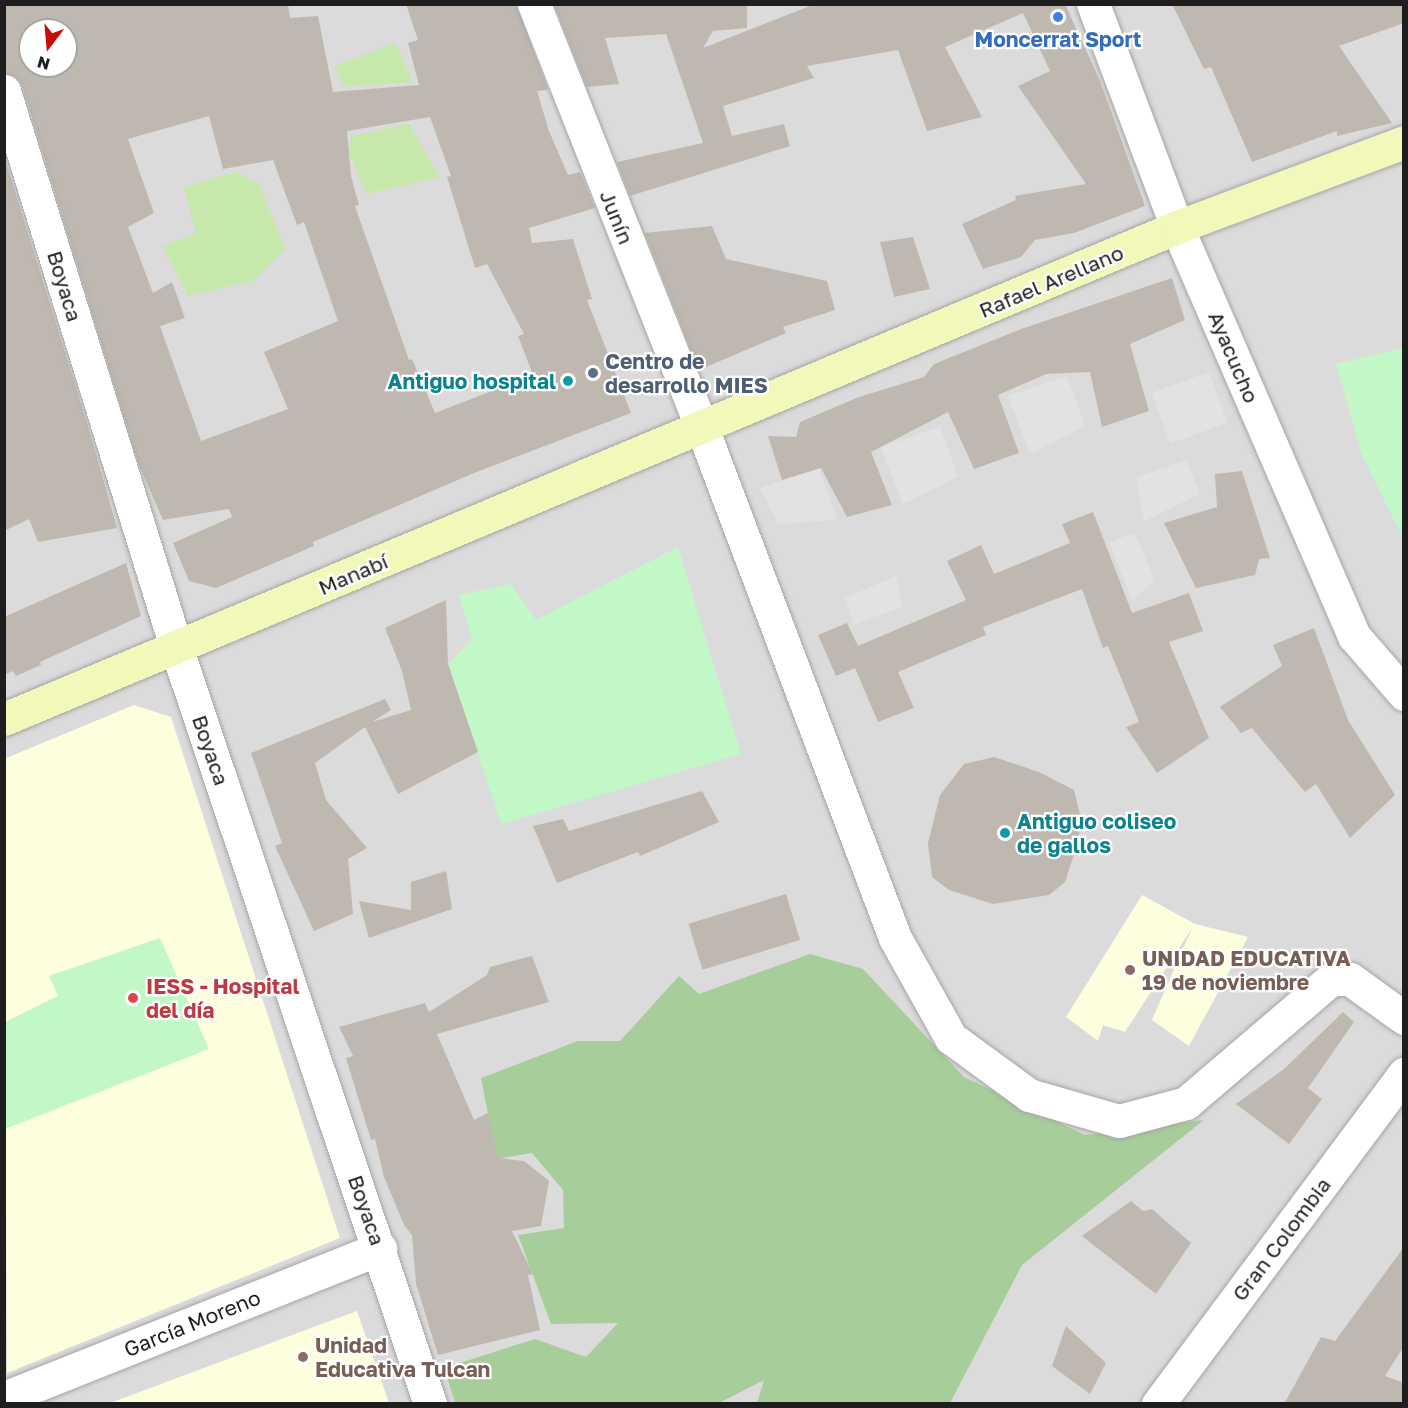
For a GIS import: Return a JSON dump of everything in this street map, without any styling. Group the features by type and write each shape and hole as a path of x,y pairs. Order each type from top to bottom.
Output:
{"main road":[{"name":"Rafael Arellano","path":"702,428 1178,228 1404,142"},
{"name":"Manabí","path":"4,719 702,428"}],"street":[{"name":"Junín","path":"534,4 702,428 895,938 951,1038 1029,1095 1119,1121 1186,1103 1331,979 1350,979 1404,1018"},
{"name":"Ayacucho","path":"1093,4 1178,228 1354,636 1404,694"},
{"name":"Boyaca","path":"4,91 176,648 381,1248 430,1404"},
{"name":"Gran Colombia","path":"1158,1404 1404,1074"},
{"name":"García Moreno","path":"4,1398 381,1248"}],"shaded area":[{"path":"5,5 1403,5 1403,1403 5,1403"},
{"path":"1209,372 1227,423 1170,444 1152,393"},
{"path":"1067,376 1085,426 1030,454 1008,396"},
{"path":"940,427 958,477 903,504 881,447"},
{"path":"1186,460 1200,494 1144,521 1136,477"},
{"path":"819,468 837,520 778,524 760,488"},
{"path":"1135,533 1155,581 1132,600 1109,542"},
{"path":"896,576 902,607 853,625 845,598"},
{"name":"IESS - Hospital del día","path":"134,705 171,717 340,1238 7,1373 4,759"},
{"path":"1142,895 1195,924 1248,937 1189,1046 1152,1020 1192,928 1125,1032 1103,1025 1098,1041 1066,1017"},
{"name":"Unidad Educativa Tulcan","path":"357,1311 389,1403 110,1403"}],"green space":[{"path":"396,43 413,82 344,87 334,66"},
{"path":"409,124 440,177 366,194 349,152 351,136"},
{"path":"236,172 259,184 285,248 255,280 188,296 163,247 196,233 184,187"},
{"path":"1404,348 1403,538 1362,455 1336,364"},
{"path":"678,547 741,754 501,824 448,664 472,639 459,595 511,584 536,620"},
{"path":"160,938 209,1049 5,1129 5,1022 58,996 49,976"},
{"path":"810,954 863,969 964,1077 1085,1135 1204,1120 1022,1265 950,1403 757,1403 764,1380 719,1403 455,1403 444,1368 535,1339 586,1357 618,1323 551,1324 518,1235 564,1228 563,1190 532,1153 497,1159 481,1078 578,1041 620,1041 679,976 699,994"}],"building":[{"path":"4,4 288,4 290,18 318,16 333,92 419,85 408,43 418,40 406,4 516,4 548,90 537,91 549,131 568,175 580,172 595,208 529,228 532,243 573,239 592,299 587,300 631,413 474,473 313,542 314,546 216,588 189,581 173,543 232,517 229,509 163,520 139,465 22,85 16,77 4,73","holes":["209,116 223,169 273,160 297,225 304,222 338,321 264,352 288,409 201,441 160,326 185,318 172,282 153,293 128,227 154,213 128,139","430,117 451,176 447,177 475,268 487,264 524,334 518,336 533,375 435,413 412,359 409,360 355,206 359,205 351,176 347,131"]},
{"path":"554,4 747,4 747,28 713,31 703,48 815,4 1065,4 1100,81 1145,206 1074,233 1035,240 1021,257 983,269 962,224 1016,200 1015,196 1086,184 1018,86 1050,71 1023,13 945,47 982,117 927,131 898,50 807,66 814,78 723,106 732,136 784,124 790,146 630,196 617,162 703,143 666,34 605,38 619,84 587,87"},
{"path":"1172,4 1404,4 1404,23 1339,46 1392,123 1337,136 1337,131 1252,162 1211,67 1204,69"},
{"path":"4,156 117,528 38,542 29,519 4,531"},
{"path":"712,226 726,259 827,281 835,310 783,327 786,333 699,370 645,233"},
{"path":"913,237 930,289 894,297 880,242"},
{"path":"1172,278 1185,320 1130,344 1149,411 1102,427 1090,372 1046,374 998,395 1019,453 974,469 948,412 871,452 892,505 847,517 821,468 782,480 768,436 796,437 800,422 859,397 924,377 934,364 1021,329"},
{"path":"1242,471 1270,558 1259,559 1255,575 1196,588 1164,523 1217,507 1215,474"},
{"path":"1093,512 1132,613 1189,593 1203,631 1169,642 1209,738 1157,773 1126,727 1139,722 1108,646 1103,648 1082,589 983,627 986,635 898,672 914,708 878,722 855,668 836,676 818,635 847,623 858,646 966,600 947,561 981,545 994,574 1070,543 1062,524"},
{"path":"126,563 141,616 40,662 41,665 16,676 13,671 4,675 4,617"},
{"path":"446,600 448,664 478,752 398,794 365,727 315,763 326,800 367,848 348,859 353,914 314,931 275,846 282,843 251,753 385,699 391,710 372,722 411,710 402,671 385,628"},
{"path":"1314,628 1348,720 1395,795 1350,838 1316,784 1305,792 1252,728 1241,733 1220,707 1282,666 1273,645"},
{"name":"Antiguo coliseo de gallos","path":"994,757 1039,772 1074,790 1082,822 1065,882 1049,895 993,904 949,890 932,877 928,843 940,795 964,764"},
{"path":"702,791 719,822 640,856 638,852 557,883 533,826 563,819 569,831"},
{"path":"446,871 452,909 369,938 359,901 411,910 411,882"},
{"path":"786,894 800,940 702,970 688,924"},
{"path":"532,956 549,1002 437,1034 474,1120 488,1113 498,1158 524,1161 549,1181 541,1226 512,1231 533,1274 528,1275 540,1330 438,1355 416,1284 412,1235 404,1225 384,1177 375,1139 371,1140 346,1058 353,1056 339,1027 425,1003 429,1012 487,975 490,967"},
{"path":"1343,1012 1354,1022 1308,1088 1322,1099 1289,1144 1236,1104 1284,1069"},
{"path":"1131,1201 1143,1211 1152,1209 1191,1243 1156,1294 1082,1236"},
{"path":"1404,1247 1404,1346 1385,1376 1404,1383 1404,1404 1284,1404 1321,1337 1335,1341"},
{"path":"1066,1326 1106,1363 1090,1394 1052,1366"}],"place":[{"name":"Moncerrat Sport","path":"1058,17"},
{"name":"Centro de desarrollo MIES","path":"593,373"},
{"name":"Antiguo hospital","path":"568,381"},
{"name":"Antiguo coliseo de gallos","path":"1005,833"},
{"name":"UNIDAD EDUCATIVA 19 de noviembre","path":"1130,970"},
{"name":"IESS - Hospital del día","path":"133,998"},
{"name":"Unidad Educativa Tulcan","path":"303,1357"}]}
